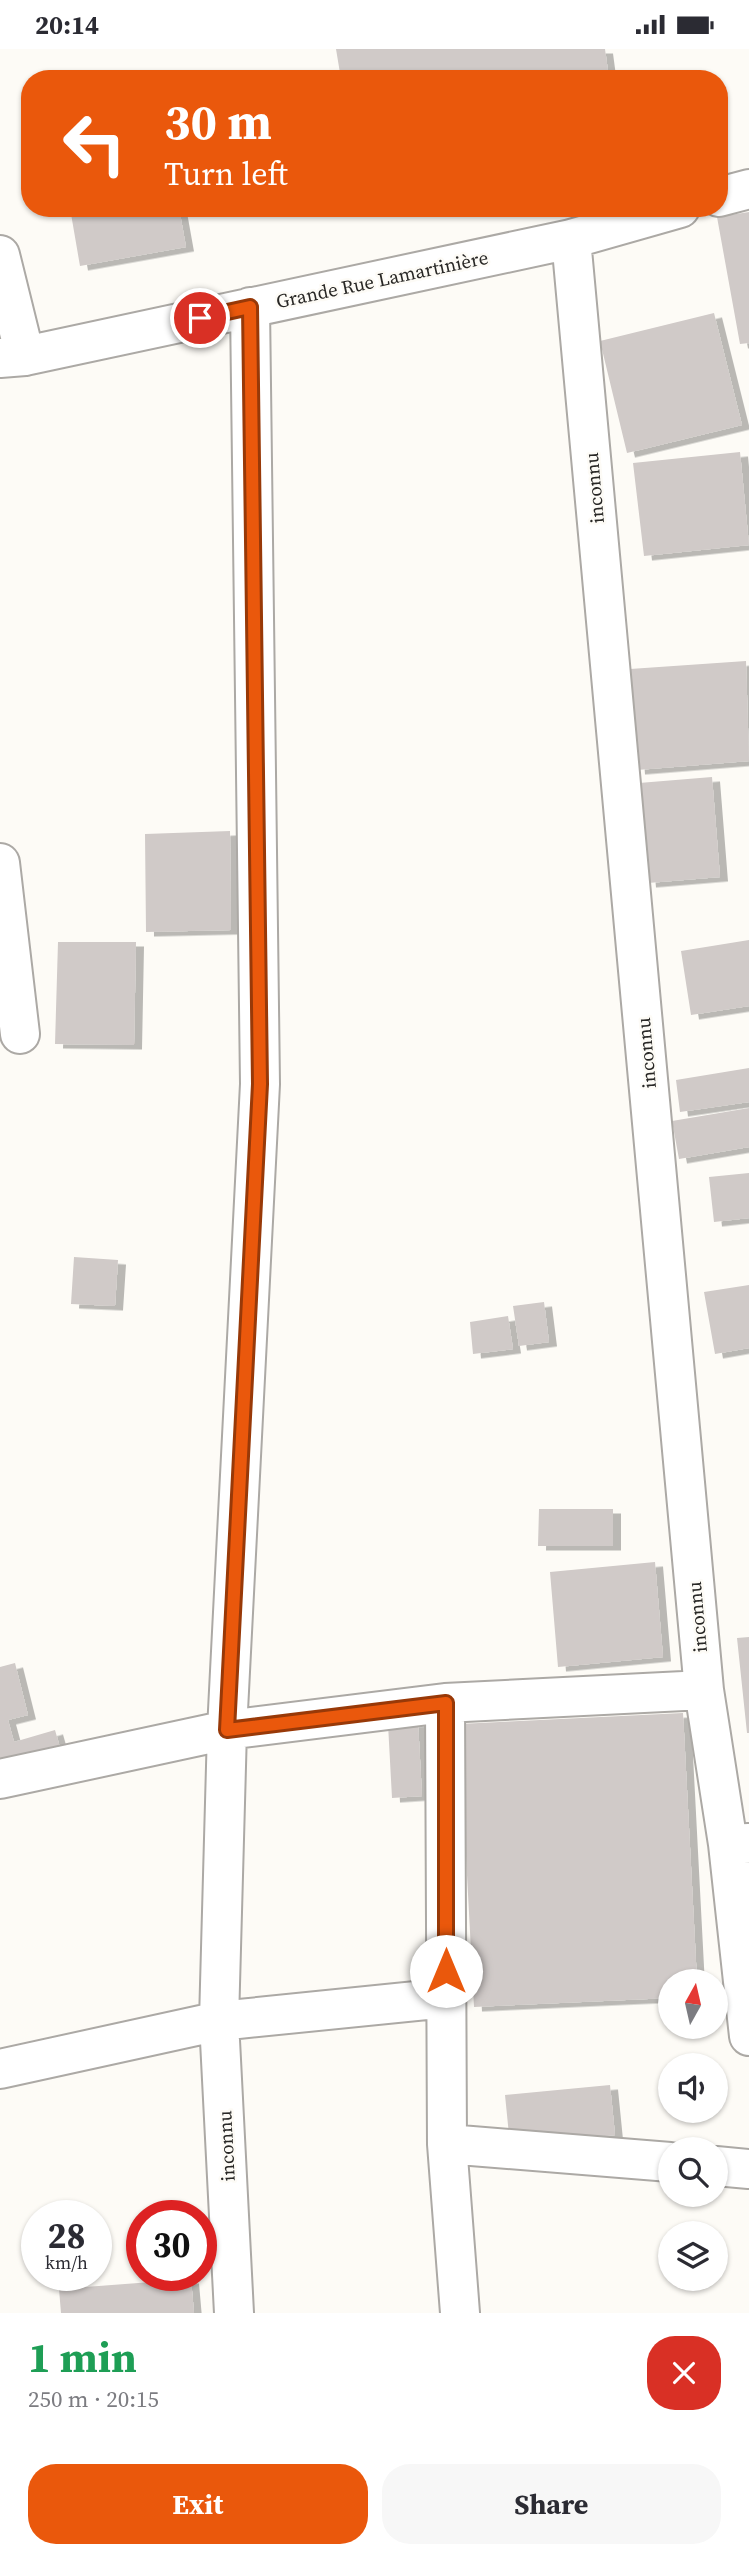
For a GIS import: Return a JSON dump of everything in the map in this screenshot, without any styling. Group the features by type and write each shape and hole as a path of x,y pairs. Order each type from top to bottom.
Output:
{"street":[{"path":"728,195 749,189"},
{"name":"Grande Rue Lamartinière","path":"13,357 571,239 648,217"},
{"name":"inconnu","path":"571,239 704,1691 738,1843 749,2036"},
{"path":"0,255 13,357"},
{"name":"inconnu","path":"234,2313 219,2021 227,1730 260,1084 250,307"},
{"path":"0,863 20,1034"},
{"path":"0,1779 227,1730 446,1703 704,1691"},
{"path":"446,1703 447,2144 460,2313"},
{"path":"0,2069 219,2021 446,1998"},
{"path":"447,2144 658,2161"},
{"path":"728,2167 749,2169"}],"building":[{"path":"336,49 605,49 608,70 340,70"},
{"path":"749,212 749,343 740,344 717,217"},
{"path":"72,217 181,217 186,247 80,266"},
{"path":"714,313 742,425 627,453 600,341"},
{"path":"740,452 749,545 644,556 633,463"},
{"path":"746,661 749,761 637,770 630,669"},
{"path":"712,777 720,877 648,883 639,783"},
{"path":"230,831 231,930 146,932 145,834"},
{"path":"749,940 749,1006 691,1015 681,951"},
{"path":"58,942 136,942 134,1045 55,1044"},
{"path":"749,1068 749,1102 680,1112 676,1080"},
{"path":"749,1108 749,1147 679,1159 672,1121"},
{"path":"749,1173 749,1218 714,1222 709,1177"},
{"path":"74,1257 118,1260 115,1306 71,1304"},
{"path":"749,1285 749,1348 715,1354 704,1292"},
{"path":"544,1302 549,1342 519,1346 513,1306"},
{"path":"508,1316 513,1349 473,1354 470,1322"},
{"path":"539,1509 613,1509 613,1546 538,1546"},
{"path":"655,1562 663,1657 558,1667 550,1572"},
{"path":"749,1637 749,1733 747,1733 737,1638"},
{"path":"15,1663 28,1715 8,1720 14,1742 55,1730 61,1751 0,1768 0,1667"},
{"path":"683,1713 696,1969 658,1969 658,1999 474,2007 459,1724"},
{"path":"418,1722 422,1796 392,1798 388,1724"},
{"path":"610,2085 615,2135 510,2145 505,2095"},
{"path":"126,2284 126,2291 192,2291 194,2313 61,2313 59,2291 112,2291 112,2285"}],"route":[{"path":"200,318 250,307 260,1084 227,1730 446,1703 446,1971"}]}
